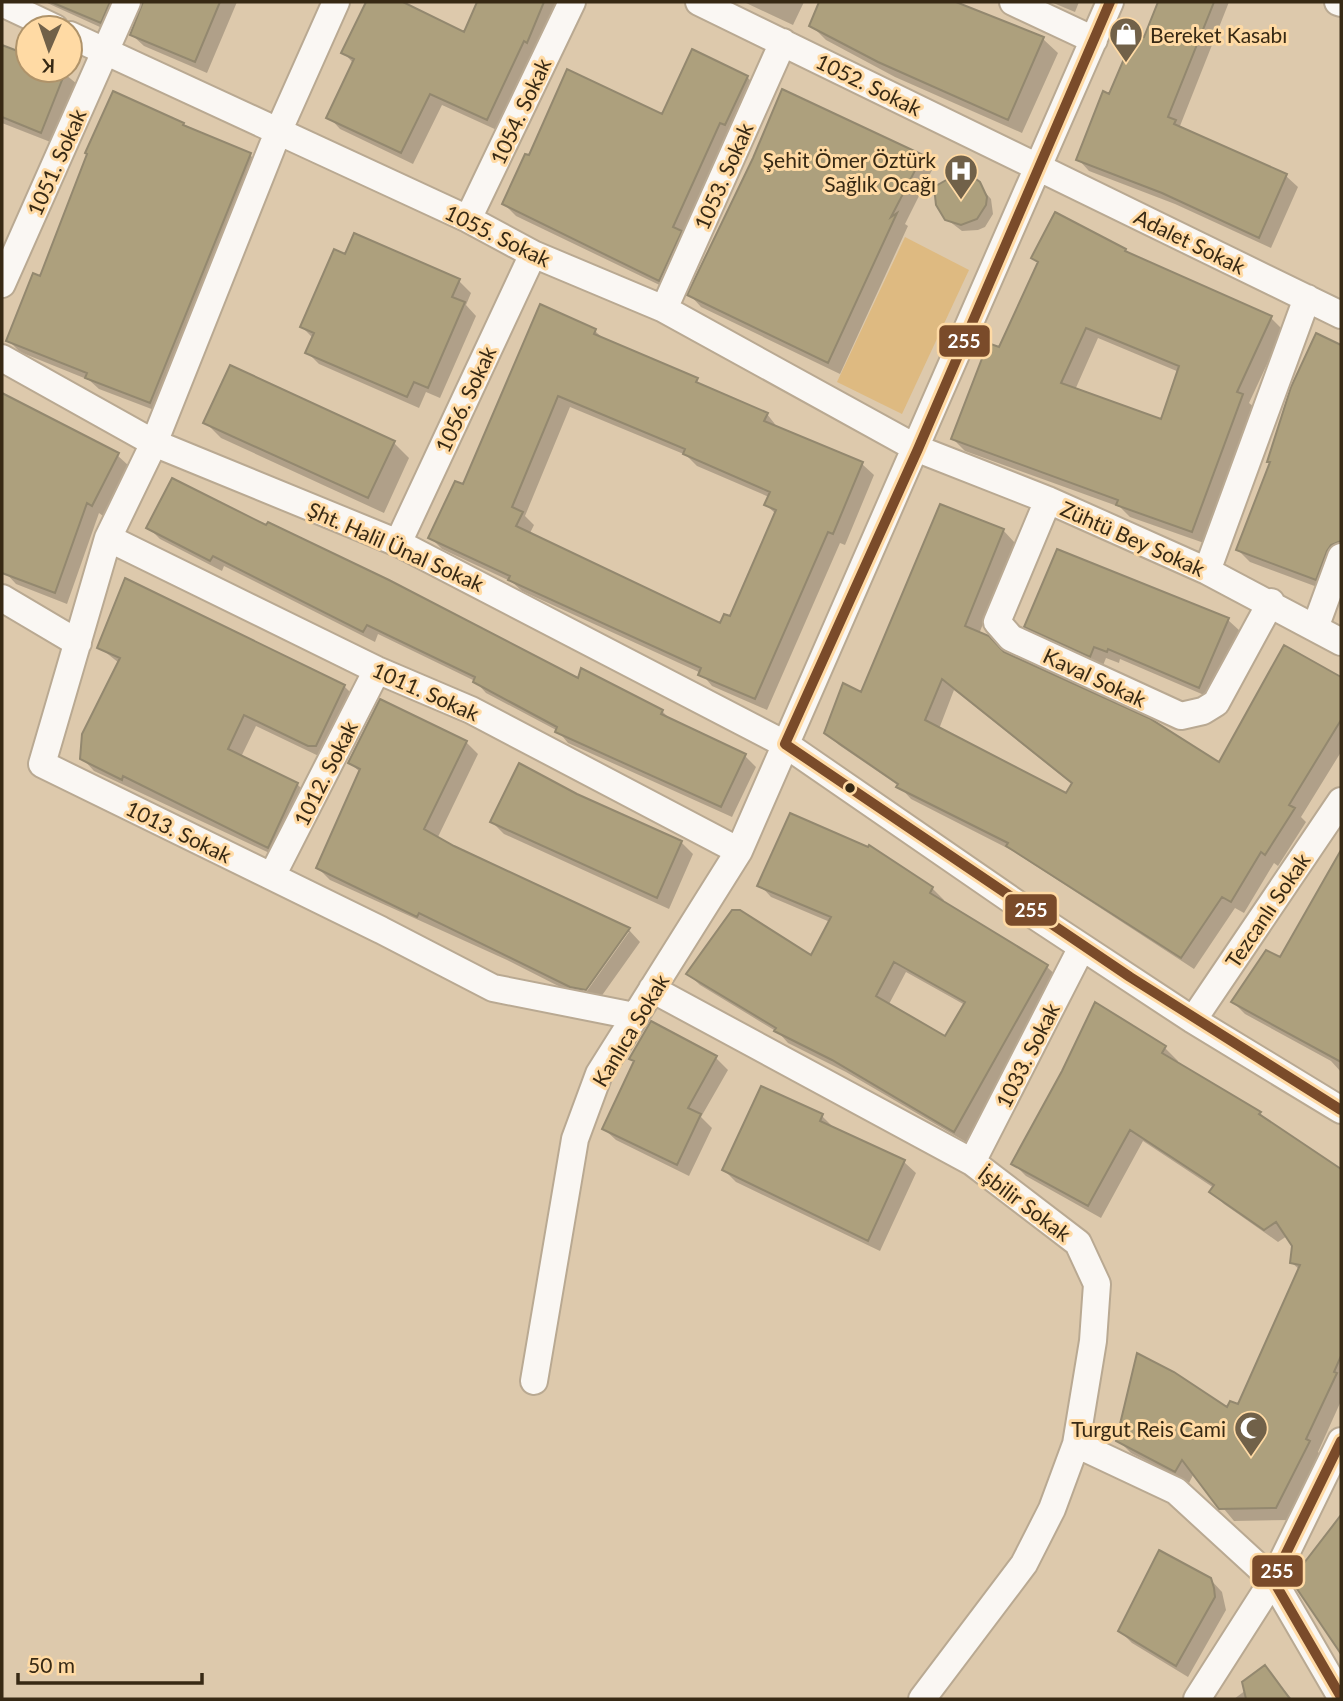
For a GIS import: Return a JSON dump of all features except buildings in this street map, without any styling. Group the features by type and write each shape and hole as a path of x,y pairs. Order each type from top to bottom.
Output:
{"street":[{"name":"1051. Sokak","path":"2,284 127,2"},
{"name":"1013. Sokak","path":"336,2 278,132 153,443 108,538 41,764 272,876 493,988 634,1016"},
{"name":"1054. Sokak","path":"468,219 572,2"},
{"name":"1052. Sokak","path":"699,2 1040,167"},
{"path":"1013,2 1094,40"},
{"name":"Kanlıca Sokak","path":"534,1381 575,1139 599,1074 634,1016 708,906 740,851 785,744 918,449 1110,2"},
{"path":"2,3 25,14"},
{"name":"1055. Sokak","path":"84,42 468,219 533,254 664,309 918,449"},
{"name":"1053. Sokak","path":"664,309 783,42"},
{"name":"Adalet Sokak","path":"1040,167 1341,315"},
{"name":"1056. Sokak","path":"398,543 533,254"},
{"path":"1207,571 1307,298"},
{"name":"Şht. Halil Ünal Sokak","path":"2,358 153,443 398,543 785,744 1082,947 1193,1020 1341,1111"},
{"name":"Zühtü Bey Sokak","path":"918,449 1048,500 1207,571 1271,602 1341,642"},
{"name":"Kaval Sokak","path":"1048,500 997,622 1011,638 1181,716 1203,711 1216,703 1271,602"},
{"name":"1011. Sokak","path":"108,538 377,670 471,710 740,851"},
{"path":"1315,628 1341,557"},
{"path":"2,598 78,643"},
{"name":"1012. Sokak","path":"272,876 377,670"},
{"name":"Tezcanlı Sokak","path":"1193,1020 1341,801"},
{"name":"1033. Sokak","path":"972,1162 1082,947"},
{"name":"İşbilir Sokak","path":"653,989 972,1162 1078,1243 1097,1284 1093,1341 1076,1444 1052,1509 1024,1564 922,1699"},
{"path":"1197,1699 1273,1580 1341,1441"},
{"path":"1076,1444 1176,1490 1273,1580 1341,1697"}],"shaded area":[{"path":"905,237 969,270 902,414 837,382"}],"transit line":[{"name":"255","path":"1110,2 918,449 785,744 1130,977 1341,1110"},
{"name":"255","path":"1341,1441 1273,1580 1341,1697"}],"place":[{"name":"Bereket Kasabı","path":"1126,64"},
{"name":"Şehit Ömer Öztürk Sağlık Ocağı","path":"961,201"},
{"name":"Turgut Reis Cami","path":"1251,1458"}]}
